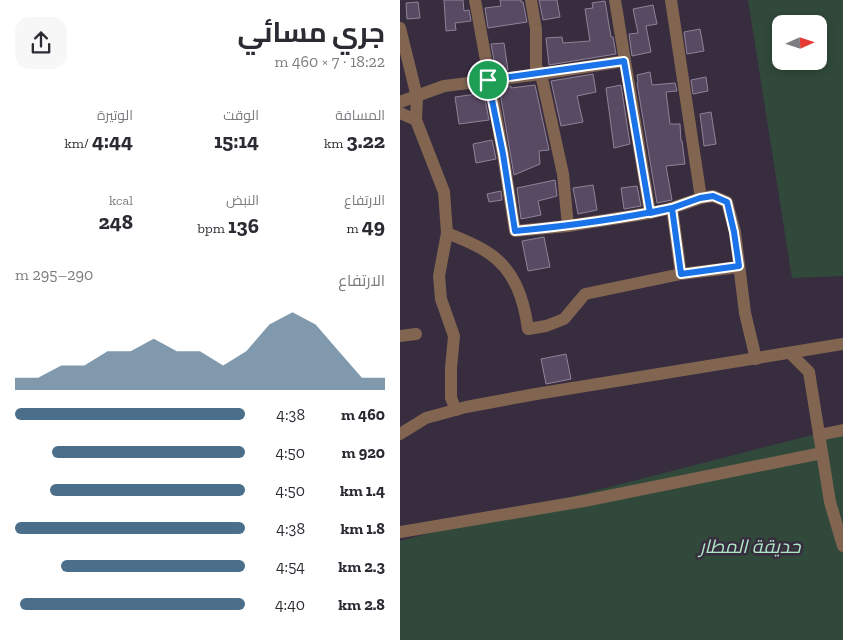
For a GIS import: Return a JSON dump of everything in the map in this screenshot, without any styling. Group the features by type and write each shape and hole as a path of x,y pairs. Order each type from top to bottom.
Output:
{"street":[{"path":"475,0 515,231 568,226 650,213 713,196 727,202 734,232 745,313 756,359"},
{"path":"531,0 536,29 536,67 542,74 564,174 568,226"},
{"path":"615,0 650,213"},
{"path":"671,0 700,198"},
{"path":"400,28 417,97 416,120 444,192 447,233 438,276 441,299 454,336 451,398 456,410"},
{"path":"400,102 444,86 542,74 624,61"},
{"path":"400,113 416,120"},
{"path":"672,208 681,274"},
{"path":"447,233 490,253 512,274 525,309 528,329 564,320 585,294 681,274 739,266"},
{"path":"400,336 416,334"},
{"path":"400,434 426,418 456,410 536,394 843,344"},
{"path":"790,353 809,372 822,453 837,506 843,546"},
{"path":"819,435 843,430"},
{"path":"400,532 584,501 822,453"}],"green space":[{"path":"748,0 843,0 843,276 792,278"},
{"name":"حديقة المطار","path":"843,427 843,640 400,640 400,541"}],"building":[{"path":"444,0 463,0 464,11 469,10 471,21 455,23 456,30 446,31"},
{"path":"500,0 521,0 527,22 488,28 485,8 501,6"},
{"path":"539,0 557,0 560,17 543,20"},
{"path":"605,1 616,54 549,65 546,38 562,37 563,43 590,41 585,9 593,8 592,3"},
{"path":"418,2 420,18 407,19 406,3"},
{"path":"653,5 657,24 646,26 651,52 632,56 629,34 638,33 633,9"},
{"path":"700,29 704,51 687,54 684,32"},
{"path":"504,43 508,70 496,71 491,44"},
{"path":"650,72 652,85 675,83 677,91 666,92 670,124 680,124 685,164 666,166 672,200 657,203 637,83 637,75"},
{"path":"593,74 596,92 577,96 583,122 561,126 551,81"},
{"path":"706,77 708,91 693,94 691,80"},
{"path":"535,85 549,150 539,151 540,164 514,175 499,87 511,86 511,88"},
{"path":"621,85 630,144 614,148 606,88"},
{"path":"484,93 489,120 459,124 455,97"},
{"path":"711,112 716,144 704,146 700,114"},
{"path":"492,140 496,159 476,163 473,144"},
{"path":"555,180 557,196 538,201 541,215 521,219 517,188"},
{"path":"593,185 597,210 578,214 573,188"},
{"path":"637,186 641,206 624,209 621,188"},
{"path":"501,191 502,200 489,202 487,194"},
{"path":"544,237 550,267 528,271 522,241"},
{"path":"566,354 571,379 546,384 541,359"}],"route":[{"path":"488,80 503,154 515,231 568,226 650,213 672,208 681,274 739,266 727,202 713,196 650,213 624,61 542,74 488,80"}]}
